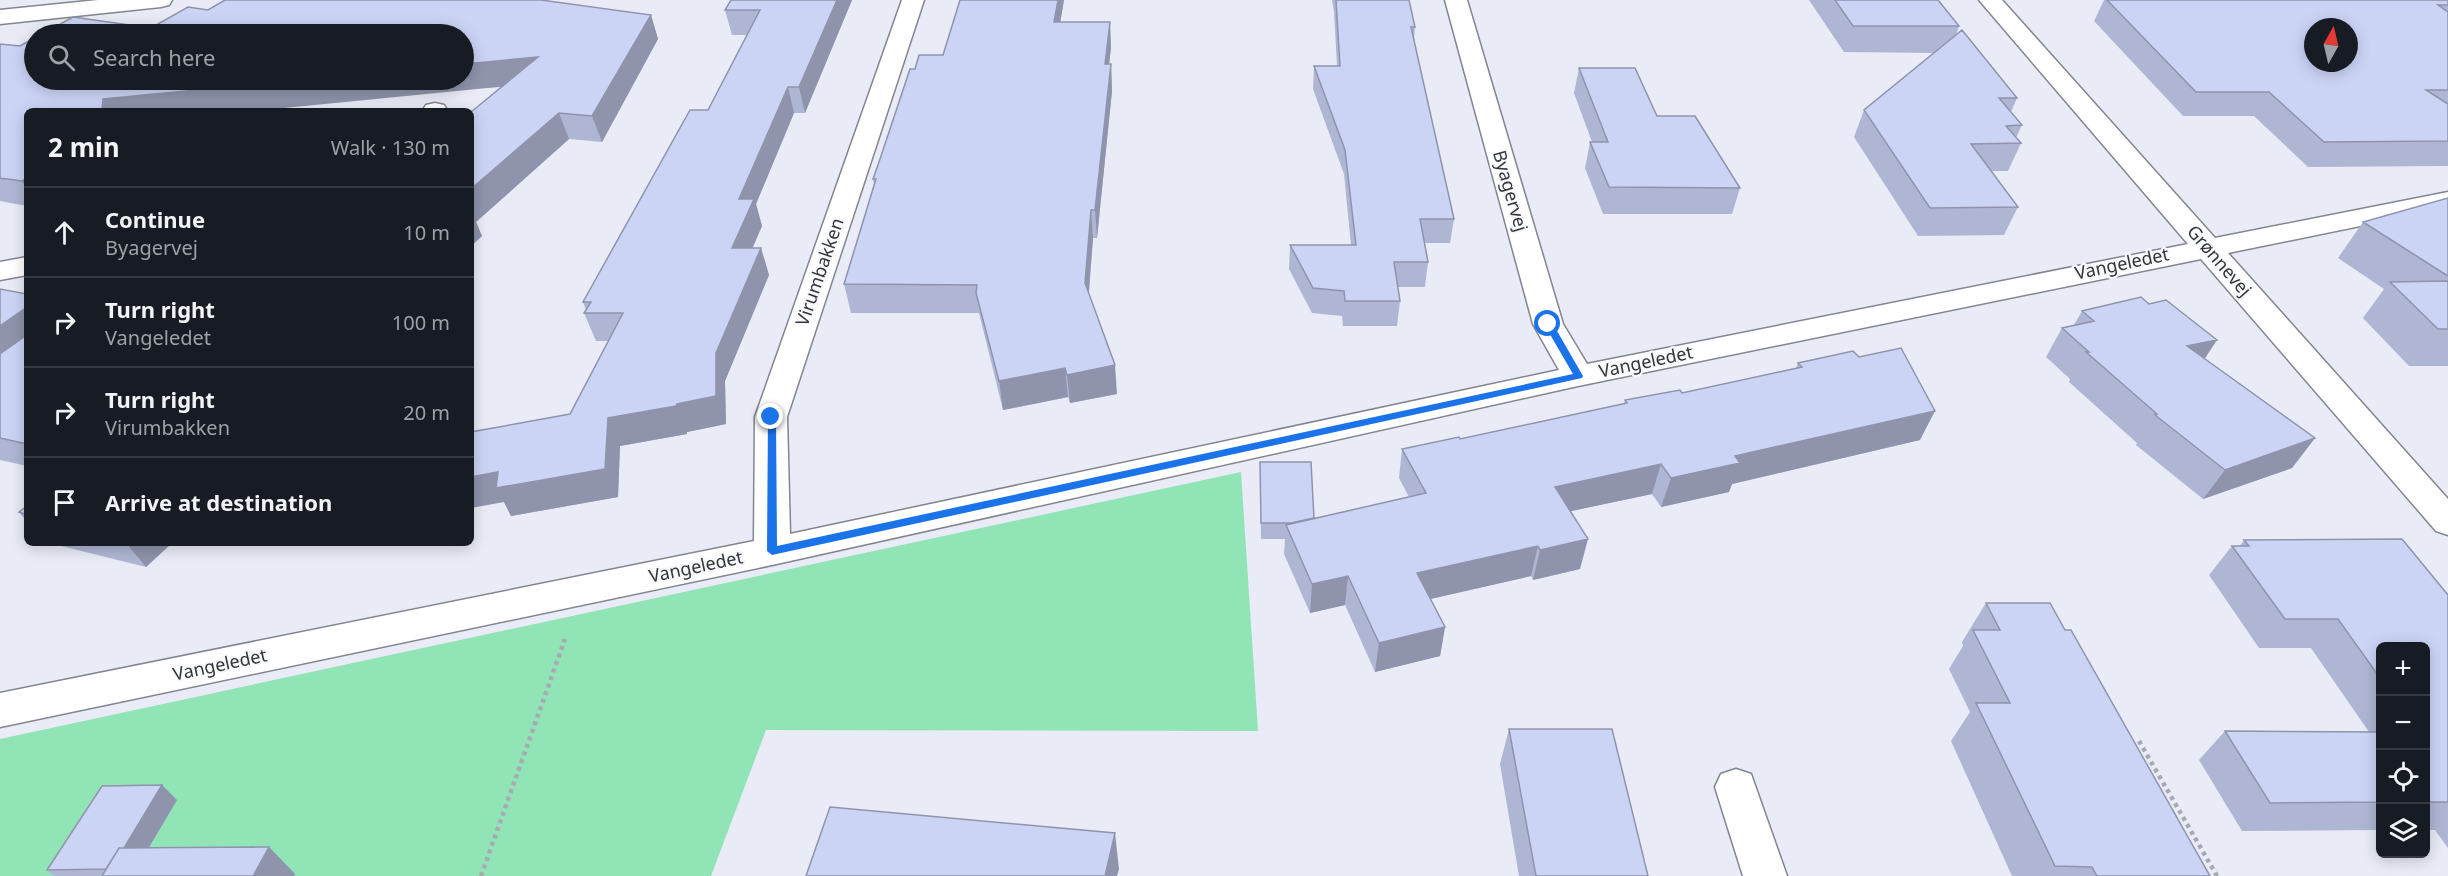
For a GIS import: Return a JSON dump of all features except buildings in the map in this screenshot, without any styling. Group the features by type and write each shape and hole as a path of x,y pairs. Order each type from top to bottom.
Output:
{"street":[{"path":"0,17 161,0"},
{"name":"Virumbakken","path":"772,551 771,417 913,0"},
{"name":"Byagervej","path":"1456,0 1548,324 1578,376"},
{"name":"Grønnevej","path":"1990,0 2448,522"},
{"name":"Vangeledet","path":"0,710 772,551 1578,376 2448,200"},
{"path":"0,270 24,266"},
{"path":"1736,786 1765,876"}],"path":[{"path":"481,876 583,590"},
{"path":"2139,741 2217,876"}],"green space":[{"path":"1241,472 1258,731 766,730 711,876 0,876 0,739"}],"route":[{"path":"771,417 772,551 1578,376 1548,324"}]}
